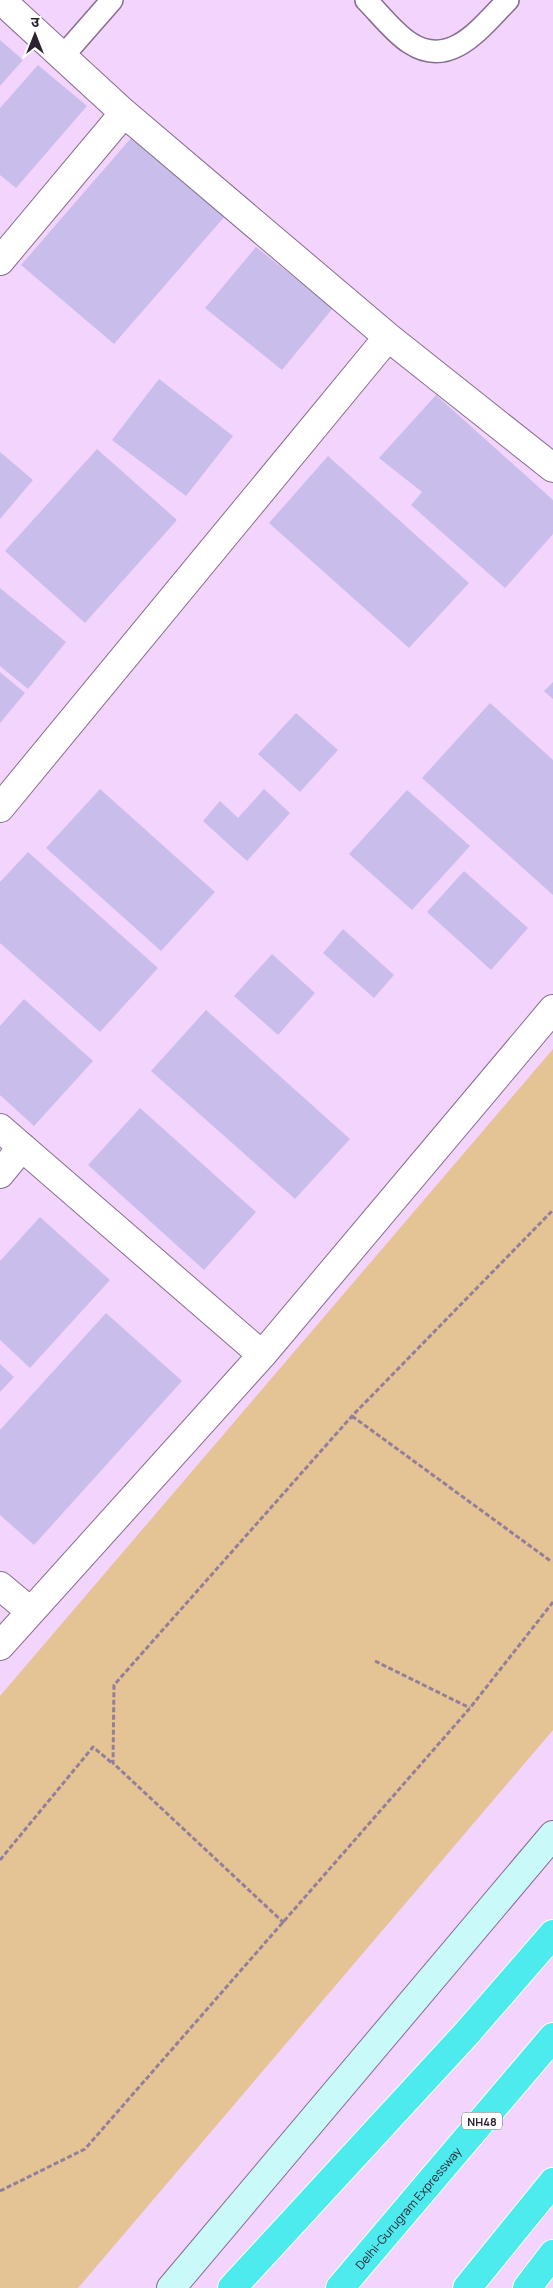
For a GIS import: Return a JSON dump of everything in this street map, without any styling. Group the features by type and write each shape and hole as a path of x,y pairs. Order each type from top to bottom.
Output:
{"highway":[{"path":"232,2288 467,2033 553,1934"},
{"name":"Delhi-Gurugram Expressway","path":"340,2288 553,2038"},
{"path":"467,2288 553,2182"},
{"path":"527,2288 553,2254"}],"main road":[{"path":"171,2288 553,1835"}],"street":[{"path":"1,0 124,113 388,337 553,468"},
{"path":"0,261 124,113"},
{"path":"0,808 388,337"},
{"path":"0,1646 262,1355 553,1009"},
{"path":"0,1128 262,1355"},
{"path":"0,1174 22,1147"},
{"path":"0,1586 30,1611"}],"lane":[{"path":"63,56 112,0"},
{"path":"366,0 410,43 428,50 448,52 463,44 508,0"}],"path":[{"path":"113,1763 114,1685 352,1416 553,1210"},
{"path":"352,1416 553,1562"},
{"path":"0,2191 85,2149 470,1708 553,1602"},
{"path":"375,1661 470,1708"},
{"path":"0,1860 93,1746 284,1923"}],"shaded area":[{"path":"553,1049 553,1730 78,2288 0,2288 0,1696"}],"building":[{"path":"0,40 23,60 0,86"},
{"path":"38,65 87,106 16,188 0,175 0,108"},
{"path":"132,137 225,216 114,344 21,265"},
{"path":"256,247 333,308 282,370 205,308"},
{"path":"159,379 233,436 186,496 112,440"},
{"path":"436,395 553,500 553,534 505,588 411,505 422,492 379,458"},
{"path":"97,449 177,520 85,623 5,551"},
{"path":"0,452 33,480 0,519"},
{"path":"328,456 469,583 409,648 269,523"},
{"path":"0,588 66,642 28,689 0,666"},
{"path":"0,672 25,693 0,723"},
{"path":"553,682 553,699 544,691"},
{"path":"490,703 553,760 553,895 422,778"},
{"path":"296,713 338,750 300,792 258,754"},
{"path":"100,789 215,892 161,951 46,848"},
{"path":"264,789 290,813 247,861 203,821 220,801 238,818"},
{"path":"407,790 470,846 412,910 349,854"},
{"path":"28,852 158,968 100,1032 0,943 0,882"},
{"path":"464,871 528,928 491,970 427,912"},
{"path":"343,929 394,975 374,998 323,953"},
{"path":"272,954 315,993 278,1035 234,996"},
{"path":"24,999 93,1061 34,1126 0,1095 0,1026"},
{"path":"206,1010 350,1139 295,1199 151,1071"},
{"path":"140,1108 256,1212 204,1270 88,1165"},
{"path":"40,1217 110,1280 30,1368 0,1340 0,1261"},
{"path":"106,1313 182,1381 34,1545 0,1515 0,1430"},
{"path":"0,1364 14,1377 0,1392"}]}
